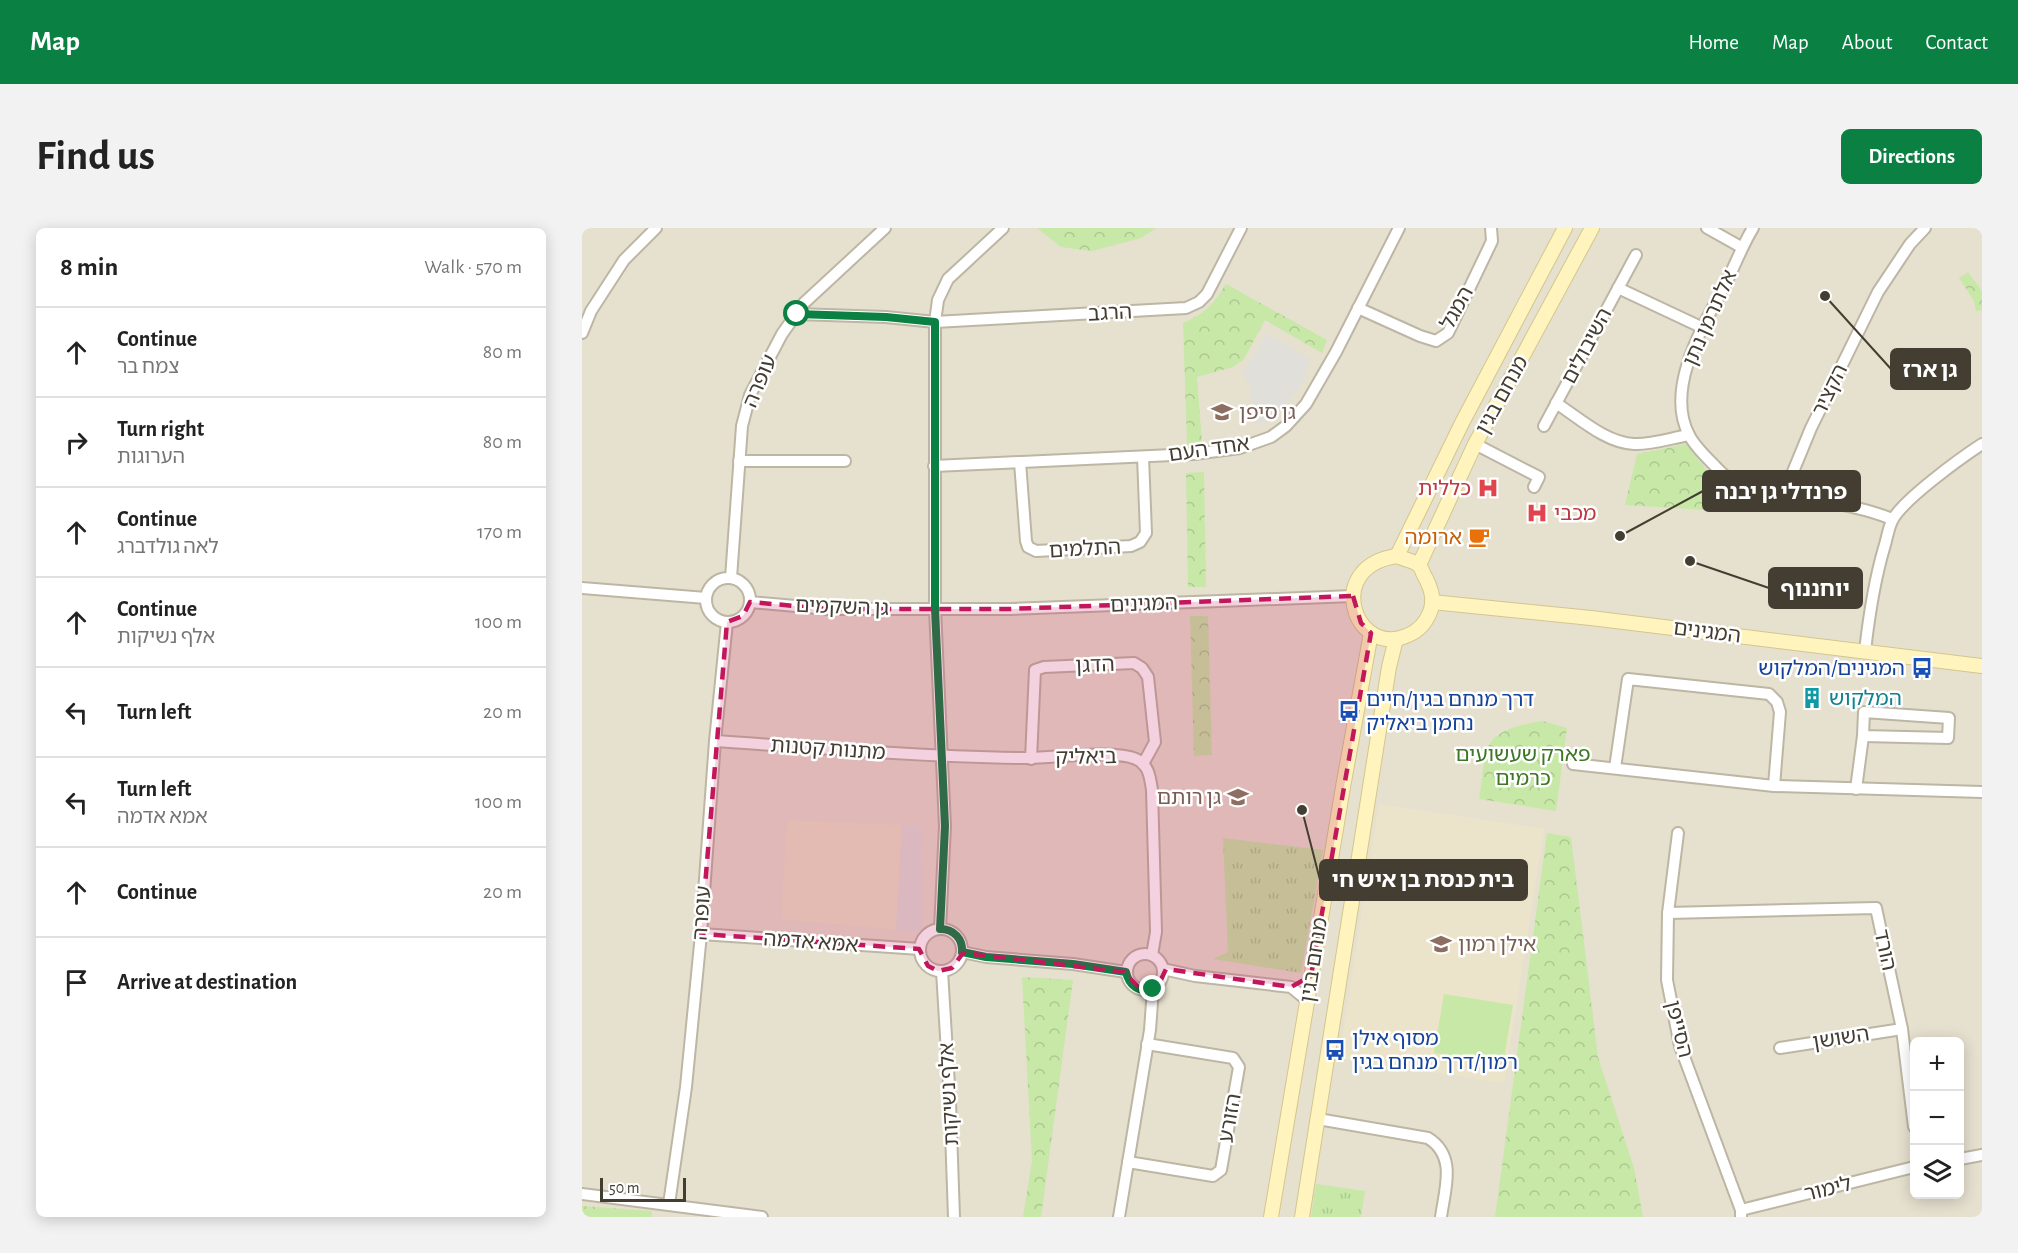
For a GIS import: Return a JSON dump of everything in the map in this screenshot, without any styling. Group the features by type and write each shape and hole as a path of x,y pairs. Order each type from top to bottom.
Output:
{"main road":[{"name":"מנחם בגין","path":"1397,556 1462,421 1564,228"},
{"name":"מנחם בגין","path":"1419,565 1475,444 1592,228"},
{"path":"1397,556 1419,565 1432,588 1432,602 1428,618 1410,636 1396,639 1371,633 1361,623 1354,610 1353,596 1356,582 1362,572 1372,563 1397,556"},
{"name":"המגינים","path":"1432,602 1591,618 1982,666"},
{"name":"מנחם בגין","path":"1271,1217 1371,633"},
{"name":"מנחם בגין","path":"1302,1217 1389,667 1396,639"}],"street":[{"path":"582,333 591,310 624,260 656,228"},
{"name":"עופרה","path":"731,578 742,426 750,395 776,344 804,303 885,228"},
{"path":"940,929 945,826 935,609 935,322 938,300 948,279 1003,228"},
{"name":"הרגב","path":"797,314 886,317 935,322 1186,308 1199,302 1207,294 1241,228"},
{"name":"אחד העם","path":"934,466 1194,454 1240,448 1271,437 1286,426 1306,404 1336,352 1399,228"},
{"name":"המגל","path":"1358,308 1420,336 1436,340 1448,333 1492,241 1491,228"},
{"path":"1707,228 1741,248"},
{"name":"אלתרמן נתן","path":"1753,228 1701,327 1685,374 1682,393 1683,415 1689,435 1704,456 1729,479 1783,496 1831,502 1892,519"},
{"name":"הקציר","path":"1783,496 1812,428 1878,292 1910,244 1925,228"},
{"name":"השיבולים","path":"1544,426 1636,255"},
{"name":"השיבולים","path":"1618,288 1701,327"},
{"name":"השיבולים","path":"1557,403 1607,436 1622,443 1636,445 1689,435"},
{"path":"1475,444 1539,477 1534,487"},
{"path":"1864,651 1869,612 1892,519 1934,478 1982,444"},
{"name":"התלמים","path":"1020,462 1026,541 1028,547 1036,551 1131,546 1140,542 1146,533 1143,457"},
{"path":"739,461 845,461"},
{"path":"731,578 748,590 750,602 743,616 727,622 716,619 710,613 706,598 713,584 720,579 731,578"},
{"path":"582,588 706,598"},
{"name":"המגינים","path":"935,609 1009,609 1353,596"},
{"name":"גן השקמים","path":"750,602 829,609 935,609"},
{"name":"עופרה","path":"669,1204 686,1087 727,622"},
{"name":"הדגן","path":"1031,759 1035,670 1044,667 1134,663 1148,676 1155,742 1143,764"},
{"path":"1615,768 1628,679 1769,694 1777,702 1780,712 1774,786"},
{"path":"1856,789 1864,712 1949,718 1948,738 1863,736"},
{"name":"מתנות קטנות","path":"715,741 941,757"},
{"name":"ביאליק","path":"941,757 1031,759 1120,755 1136,759 1143,764 1150,773 1152,790 1156,932 1152,955"},
{"path":"1573,764 1774,786 1982,792"},
{"name":"הסייפן","path":"1678,833 1668,913 1668,980 1680,1046 1741,1214"},
{"name":"הורד","path":"1668,913 1876,908 1902,1029 1910,1094"},
{"path":"940,929 958,936 962,952 958,964 942,971 928,966 923,960 920,949 925,936 931,931 940,929"},
{"name":"אמא אדמה","path":"701,934 920,949"},
{"path":"962,952 986,957 1073,964 1126,972"},
{"path":"1119,1217 1147,1044 1153,989 1161,981 1163,969 1158,958 1152,955 1146,953 1135,957 1130,961 1126,972 1130,984 1141,990 1153,989"},
{"path":"1163,969 1195,976 1291,987 1307,999"},
{"name":"אלף נשיקות","path":"942,971 954,1217"},
{"path":"1161,981 1195,976"},
{"path":"1291,987 1311,976"},
{"name":"השושן","path":"1780,1048 1902,1029"},
{"name":"הזורע","path":"1128,1162 1213,1176 1221,1170 1239,1067 1233,1058 1147,1044"},
{"path":"1317,1119 1428,1138 1438,1144 1446,1156 1447,1173 1442,1217"},
{"path":"1964,1158 1982,1155"},
{"name":"לימור","path":"1741,1214 1910,1168"},
{"path":"582,1194 762,1217"}],"highlighted area":[{"path":"1353,596 1361,623 1371,633 1311,976 1291,987 1166,969 1158,986 1141,990 1124,972 963,953 952,968 938,971 928,966 919,949 701,934 727,622 743,616 750,602 829,609 1009,609"}],"shaded area":[{"path":"582,228 1982,228 1982,1217 582,1217"},
{"path":"1267,333 1309,359 1303,383 1276,415 1263,423 1254,424 1250,385 1242,373"},
{"name":"אילן רמון","path":"1379,804 1544,829 1504,1083 1339,1058"},
{"path":"787,820 902,825 896,930 781,919"},
{"path":"902,825 921,826 922,931 896,930"}],"green space":[{"path":"1037,228 1156,228 1141,238 1092,251 1061,247"},
{"path":"1968,272 1982,291 1982,310 1976,311 1974,301 1959,278"},
{"path":"1226,284 1327,340 1322,353 1265,320 1244,359 1233,367 1197,377 1202,443 1187,445 1183,323 1208,308"},
{"path":"1686,444 1716,482 1735,492 1723,511 1625,505 1637,454"},
{"path":"1204,472 1206,587 1188,587 1186,473"},
{"path":"1190,616 1208,616 1212,755 1194,756"},
{"name":"פארק שעשועים כרמים","path":"1543,721 1567,728 1556,811 1479,799 1485,757 1492,741 1512,728"},
{"path":"1547,833 1571,837 1598,1057 1634,1168 1643,1217 1495,1217"},
{"path":"1223,838 1323,850 1301,973 1213,959 1228,952"},
{"path":"1022,977 1073,980 1041,1217 1023,1217 1032,1161"},
{"path":"1444,994 1513,1005 1503,1064 1434,1053"},
{"path":"1316,1184 1365,1191 1361,1217 1311,1217"},
{"path":"582,1206 652,1211 651,1217 582,1217"}],"place":[{"name":"גן ארז","path":"1825,296"},
{"name":"גן סיפן","path":"1222,412"},
{"name":"כללית","path":"1488,488"},
{"name":"מכבי","path":"1537,513"},
{"name":"פרנדלי גן יבנה","path":"1620,536"},
{"name":"ארומה","path":"1479,537"},
{"name":"יוחננוף","path":"1690,561"},
{"name":"המגינים/המלקוש","path":"1922,668"},
{"name":"המלקוש","path":"1812,698"},
{"name":"דרך מנחם בגין/חיים נחמן ביאליק","path":"1349,711"},
{"name":"גן רותם","path":"1238,797"},
{"name":"בית כנסת בן איש חי","path":"1302,810"},
{"name":"אילן רמון","path":"1441,944"},
{"name":"מסוף אילן רמון/דרך מנחם בגין","path":"1335,1050"}],"route":[{"path":"797,314 886,317 935,322 935,609 945,826 940,929 946,929 958,936 963,947 962,952 986,957 1073,964 1126,972 1130,984 1135,988 1147,991 1153,989"}]}
